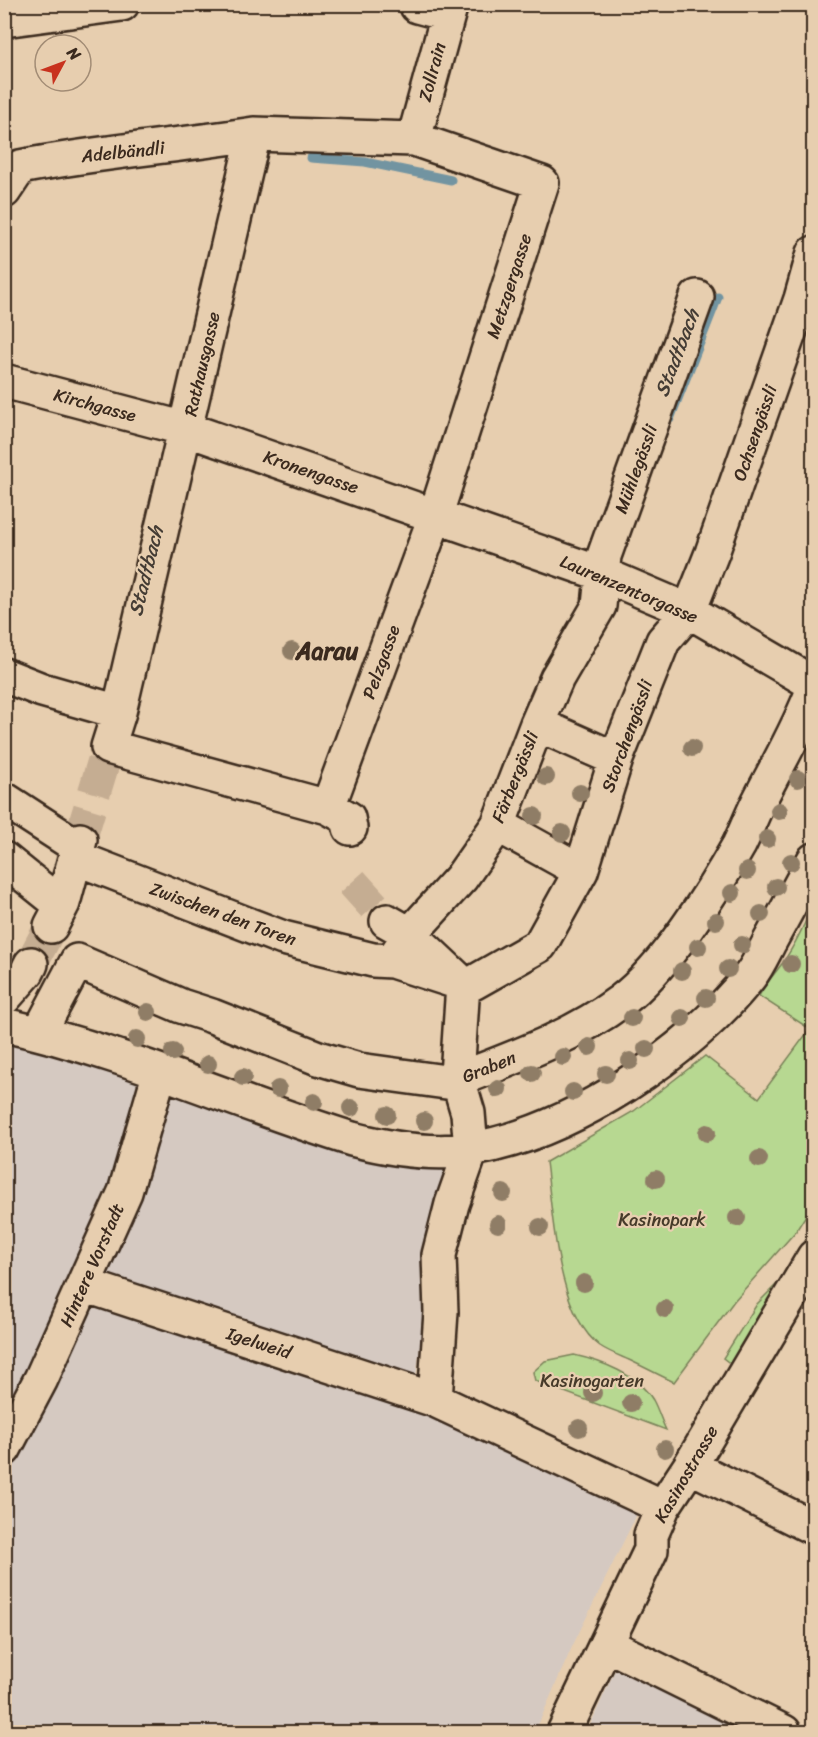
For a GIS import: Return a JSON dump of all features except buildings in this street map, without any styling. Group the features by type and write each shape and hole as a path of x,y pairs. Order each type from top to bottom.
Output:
{"street":[{"path":"4,20 122,4"},
{"name":"Zollrain","path":"414,139 438,8"},
{"path":"254,134 414,139"},
{"name":"Adelbändli","path":"4,191 20,167 82,155 167,147 254,134"},
{"name":"Rathausgasse","path":"108,747 119,712 254,134"},
{"name":"Metzgergasse","path":"414,139 542,183 435,517"},
{"name":"Ochsengässli","path":"689,611 757,428 801,299 813,253"},
{"name":"Mühlegässli","path":"602,574 604,556 697,297"},
{"name":"Kirchgasse","path":"4,381 186,429"},
{"name":"Kronengasse","path":"186,429 319,474 435,517"},
{"name":"Laurenzentorgasse","path":"435,517 602,574 689,611 813,686"},
{"name":"Pelzgasse","path":"108,747 339,817 435,517"},
{"name":"Färbergässli","path":"383,960 399,928 461,878 498,825 557,678 599,606 602,574"},
{"name":"Storchengässli","path":"463,984 473,982 540,945 581,871 616,759 663,641 689,611"},
{"path":"4,675 42,690 119,712"},
{"name":"Graben","path":"39,1033 77,961 162,998 318,1058 359,1070 446,1082 457,1080 538,1048 590,1021 623,1000 663,960 739,844 804,715 813,686"},
{"path":"537,724 616,759"},
{"name":"Zwischen den Toren","path":"4,799 78,848 283,938 383,960 463,984"},
{"path":"498,825 581,871"},
{"path":"4,859 55,900 57,914 78,848"},
{"path":"4,1025 39,1033 161,1073 312,1127 384,1148 428,1152 471,1150 509,1141 560,1120 624,1087 676,1050 720,1010 752,975 813,860"},
{"path":"399,928 463,984 457,1080 468,1113 471,1150 452,1204 439,1255 441,1312 435,1400"},
{"path":"4,998 27,972 31,964"},
{"name":"Hintere Vorstadt","path":"4,1449 41,1379 125,1192 161,1073"},
{"name":"Kasinostrasse","path":"564,1732 651,1550 651,1534 663,1507 690,1466 813,1257"},
{"name":"Igelweid","path":"84,1285 435,1400 663,1507"},
{"path":"690,1466 813,1528"},
{"path":"606,1644 784,1732"}],"shaded area":[{"path":"32,1032 352,1139 471,1150 426,1301 416,1377 638,1512 572,1647 535,1732 18,1732 5,1727 5,1042"},
{"path":"618,1663 779,1732 587,1732"}],"green space":[{"name":"Kasinopark","path":"813,906 813,1204 796,1231 734,1301 674,1382 603,1348 585,1331 565,1287 559,1261 546,1162 634,1111 705,1056 759,1098 810,1029 759,996 788,954"},
{"path":"780,1281 782,1284 732,1365 723,1358 757,1304"},
{"name":"Kasinogarten","path":"574,1355 607,1365 638,1383 653,1400 666,1430 535,1381 533,1372 545,1361"}],"waterway":[{"name":"Stadtbach","path":"809,94 814,96"},
{"name":"Stadtbach","path":"311,158 365,162 451,180"},
{"name":"Stadtbach","path":"670,419 718,297"}],"tunnel":[{"path":"80,840 108,747"},
{"path":"352,882 387,921"},
{"path":"31,964 51,926"}],"district":[{"name":"Aarau","path":"327,651"}]}
